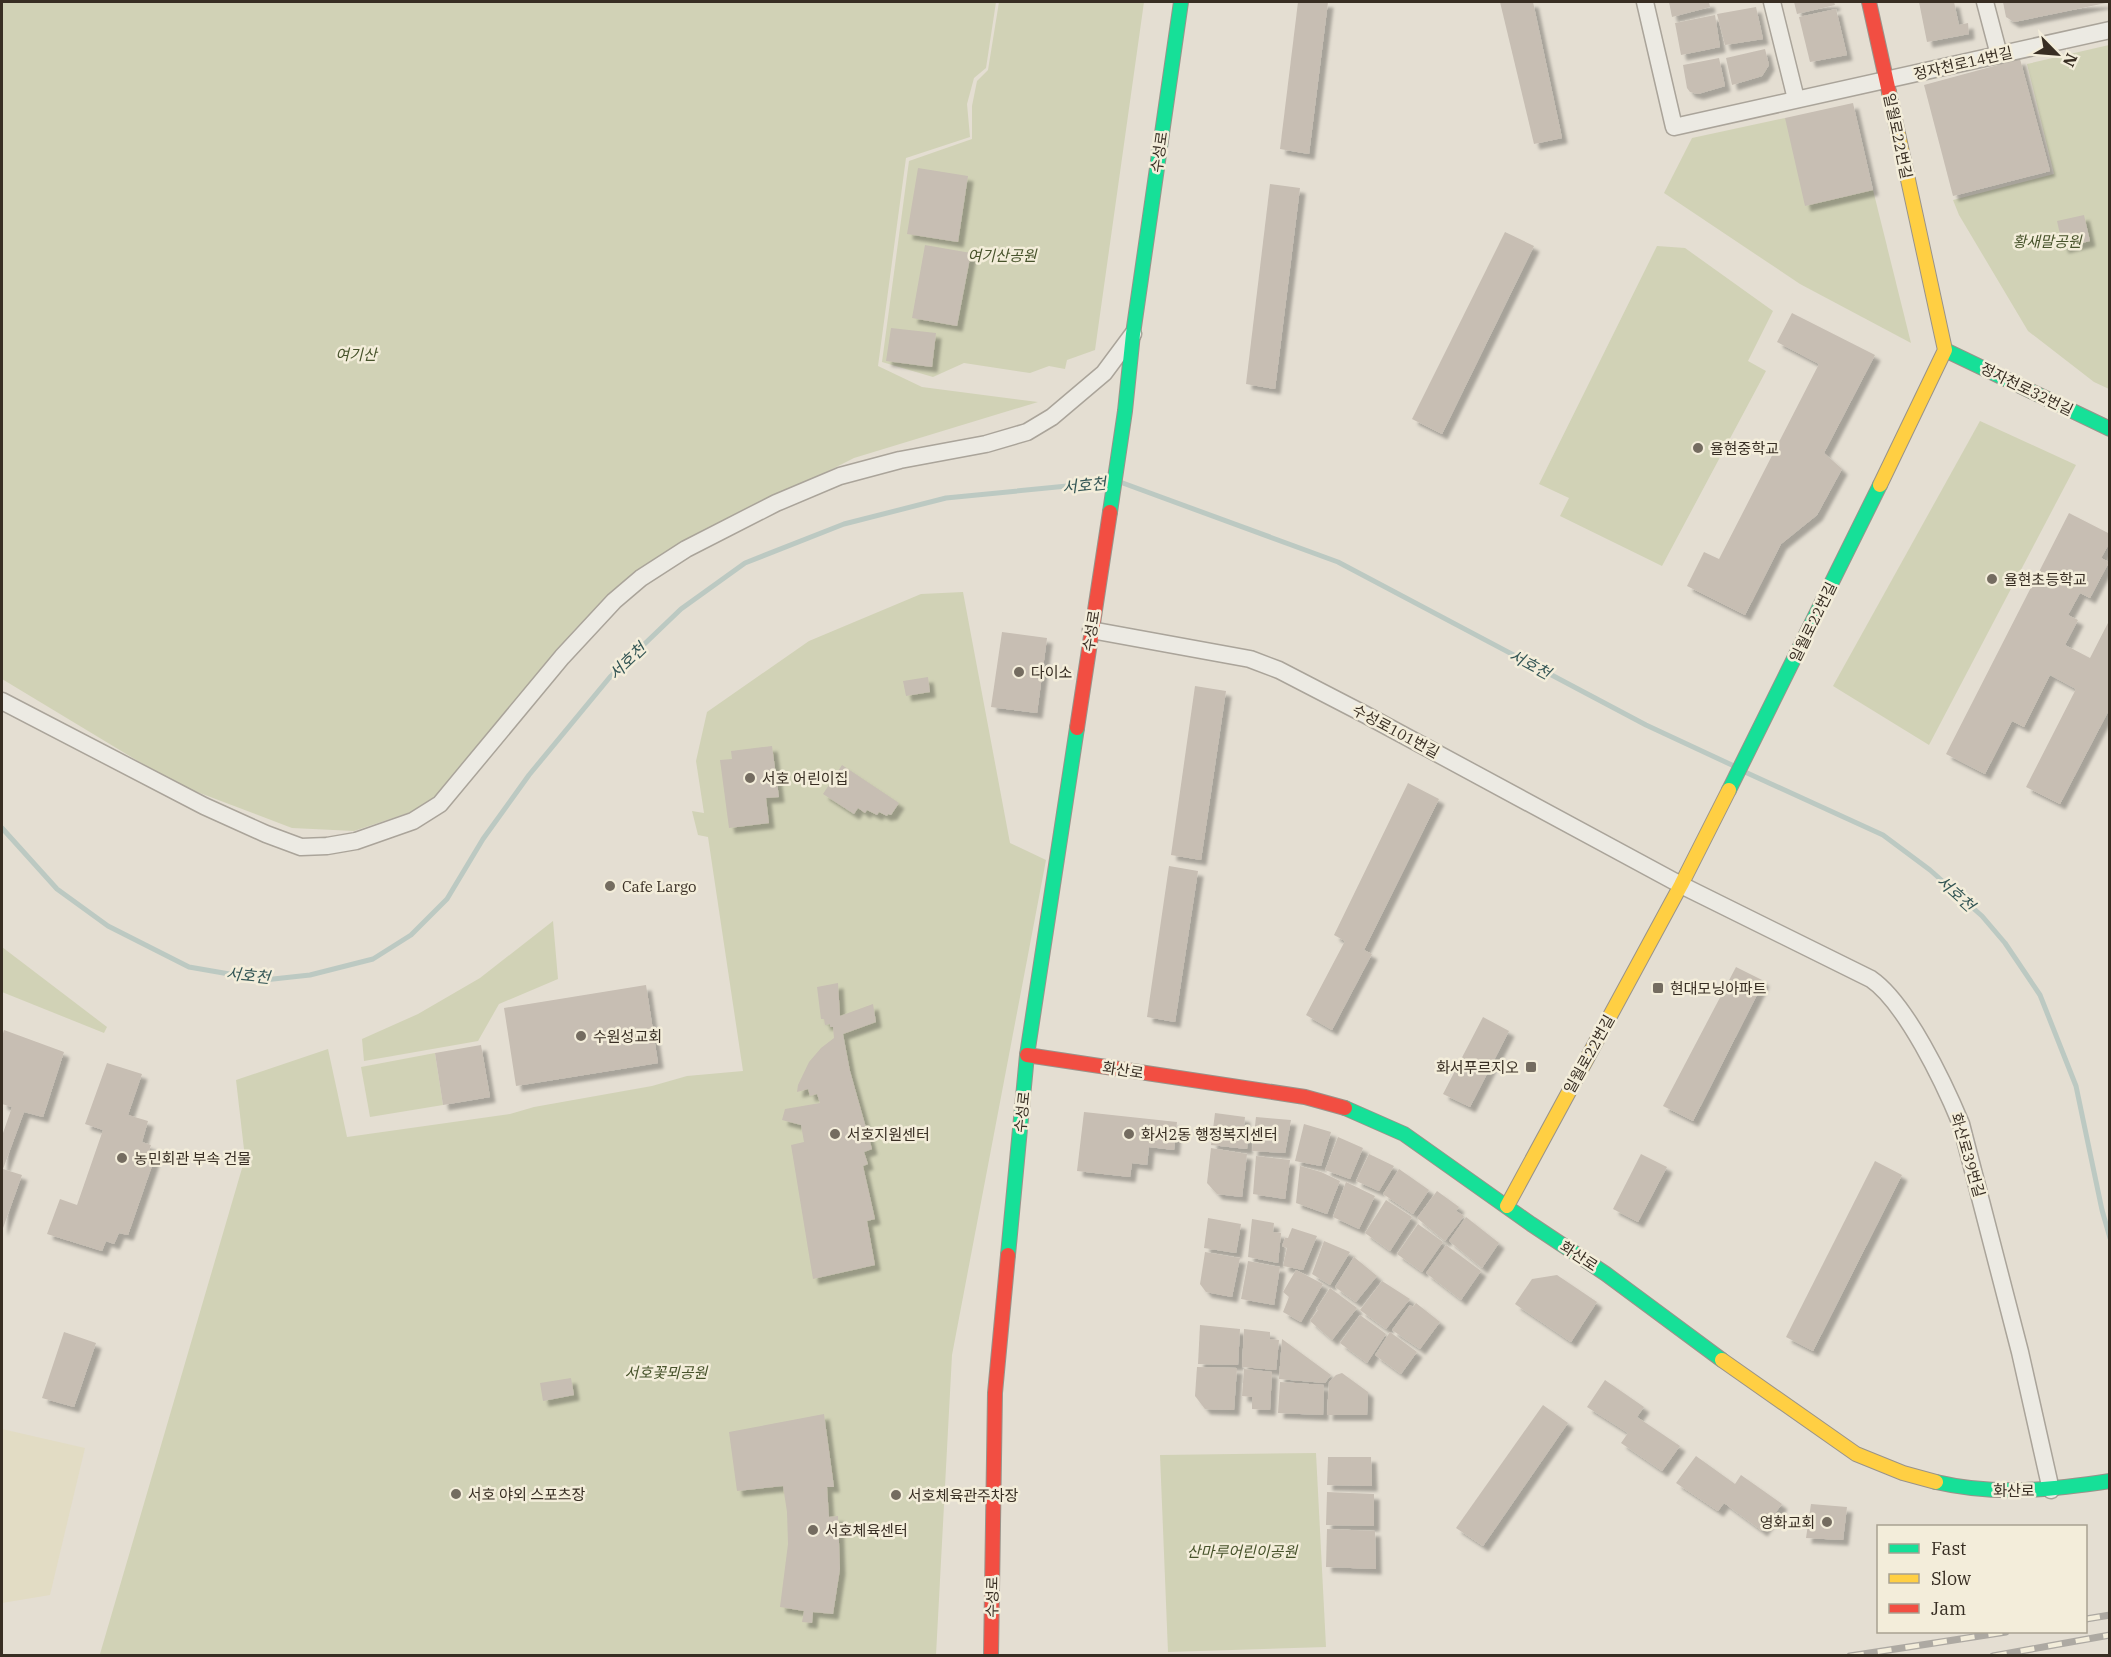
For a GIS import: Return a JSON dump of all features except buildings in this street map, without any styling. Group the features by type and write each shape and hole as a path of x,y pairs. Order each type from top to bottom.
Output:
{"street":[{"name":"수성로","path":"991,1656 995,1393 1027,1055 1125,411 1133,334 1181,2"},
{"name":"정자천로14번길","path":"1645,2 1674,127 2109,30"},
{"path":"1772,2 1796,99"},
{"name":"일월로22번길","path":"1507,1206 1681,885 1780,690 1945,350 1869,2"},
{"path":"1985,2 1999,55"},
{"path":"2,702 204,806 266,834 301,847 327,846 356,841 412,821 440,804 562,657 614,601 641,578 686,549 776,503 840,476 900,460 986,444 1027,432 1052,417 1104,373 1133,334"},
{"name":"정자천로32번길","path":"1945,350 2109,429"},
{"name":"수성로101번길","path":"1091,630 1250,659 1265,664 1366,715 1681,885"},
{"name":"화산로39번길","path":"1681,885 1871,979 1891,997 1912,1029 1950,1098 1961,1124 2020,1352 2051,1490"},
{"name":"화산로","path":"1027,1055 1305,1097 1343,1107 1404,1134 1606,1274 1685,1334 1856,1454 1887,1469 1921,1480 1954,1487 2001,1491 2051,1490 2109,1481"}],"shaded area":[{"path":"2,1429 85,1448 50,1595 2,1603"}],"green space":[{"name":"여기산","path":"2,2 996,2 986,68 974,78 967,104 970,137 906,158 878,366 922,387 1038,402 854,458 654,559 575,629 454,778 423,808 354,831 292,828 176,784 2,679"},
{"name":"여기산공원","path":"999,2 1144,2 1095,350 1067,360 1065,369 1049,366 1030,373 964,363 933,377 882,362 909,161 972,139 972,106 977,81 988,70"},
{"name":"황새말공원","path":"2109,45 2109,389 2094,382 2028,331 1959,215 1953,200 2054,174 2027,64"},
{"path":"1785,118 1873,190 1911,343 1800,284 1664,193 1692,138"},
{"path":"1657,246 1685,248 1773,311 1748,361 1766,371 1662,566 1560,516 1569,498 1539,484"},
{"path":"1980,421 2076,465 1929,745 1833,686"},
{"name":"서호꽃뫼공원","path":"963,592 1010,843 1046,860 952,1355 936,1655 100,1654 245,1158 236,1080 328,1049 347,1137 510,1114 534,1107 652,1086 687,1076 743,1071 708,837 698,835 692,811 704,813 696,761 707,712 809,641 921,594"},
{"path":"553,921 558,979 499,1004 478,1041 364,1061 362,1039 418,1014 480,978"},
{"path":"2,947 107,1027 104,1033 2,992"},
{"path":"435,1053 443,1105 370,1117 361,1067"},
{"name":"산마루어린이공원","path":"1316,1453 1326,1647 1168,1652 1160,1455"}],"waterway":[{"name":"서호천","path":"2,828 57,889 108,926 189,967 264,980 310,975 373,959 411,935 447,899 483,839 529,775 610,677 681,609 745,563 844,524 946,498 1108,482"},
{"name":"서호천","path":"1120,482 1338,562 1646,725 1734,766"},
{"name":"서호천","path":"1745,772 1883,835 1930,870 1982,916 2005,943 2040,995 2076,1086 2110,1238"}],"railway":[{"path":"2087,1619 2110,1615"},
{"path":"1850,1656 2000,1633"},
{"path":"1993,1656 2110,1635"}],"traffic: fast":[{"path":"1110,512 1181,2"},
{"path":"1945,350 2110,429"},
{"path":"1729,790 1880,485"},
{"path":"1008,1255 1027,1055 1077,728"},
{"path":"1345,1108 1404,1134 1606,1274 1722,1360"},
{"path":"1936,1482 1980,1489 2023,1490 2110,1481"}],"traffic: slow":[{"path":"1880,485 1945,350 1889,92"},
{"path":"1507,1206 1681,885 1729,790"},
{"path":"1722,1360 1856,1454 1903,1473 1936,1482"}],"traffic: jam":[{"path":"1869,2 1889,92"},
{"path":"1077,728 1110,512"},
{"path":"1027,1055 1305,1097 1345,1108"},
{"path":"991,1656 995,1393 1008,1255"}],"place":[{"name":"율현중학교","path":"1698,448"},
{"name":"율현초등학교","path":"1992,579"},
{"name":"다이소","path":"1019,672"},
{"name":"서호 어린이집","path":"750,778"},
{"name":"Cafe Largo","path":"610,886"},
{"name":"현대모닝아파트","path":"1658,988"},
{"name":"수원성교회","path":"581,1036"},
{"name":"화서푸르지오","path":"1531,1067"},
{"name":"서호지원센터","path":"835,1134"},
{"name":"화서2동 행정복지센터","path":"1129,1134"},
{"name":"농민회관 부속 건물","path":"122,1158"},
{"name":"서호 야외 스포츠장","path":"456,1494"},
{"name":"서호체육관주차장","path":"896,1495"},
{"name":"영화교회","path":"1827,1522"},
{"name":"서호체육센터","path":"813,1530"}]}
